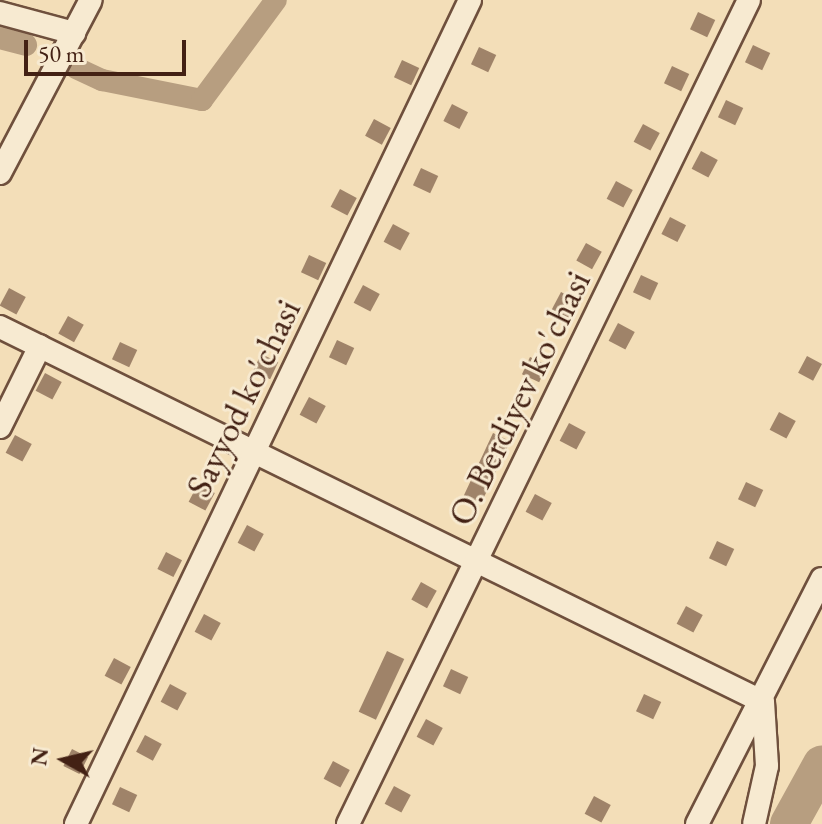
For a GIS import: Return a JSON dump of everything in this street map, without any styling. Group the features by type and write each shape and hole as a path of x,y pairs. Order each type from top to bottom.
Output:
{"street":[{"path":"0,173 91,0"},
{"name":"Sayyod ko'chasi","path":"76,824 470,0"},
{"name":"O. Berdiyev ko'chasi","path":"348,824 749,0"},
{"path":"0,13 74,33"},
{"path":"0,327 476,564 763,702"},
{"path":"0,427 40,346"},
{"path":"697,824 763,702 822,579"},
{"path":"754,824 767,766 763,702"}],"building":[{"path":"698,12 715,20 707,37 690,29"},
{"path":"753,45 770,53 762,70 745,62"},
{"path":"479,47 496,55 488,72 471,64"},
{"path":"402,60 419,68 411,85 394,77"},
{"path":"672,66 689,74 681,91 664,83"},
{"path":"726,100 743,108 735,125 718,117"},
{"path":"452,104 468,112 459,129 443,121"},
{"path":"374,119 391,128 382,145 365,136"},
{"path":"643,124 660,133 650,151 634,142"},
{"path":"701,151 718,160 708,178 692,169"},
{"path":"421,168 438,176 430,193 413,185"},
{"path":"616,181 633,190 623,208 607,199"},
{"path":"340,189 357,198 347,216 331,207"},
{"path":"670,217 686,225 677,242 661,234"},
{"path":"393,224 410,233 400,251 384,242"},
{"path":"586,243 602,252 592,269 576,260"},
{"path":"309,255 326,263 318,280 301,272"},
{"path":"641,275 658,283 650,300 633,292"},
{"path":"363,285 380,294 370,312 354,303"},
{"path":"9,288 26,297 16,315 0,306"},
{"path":"561,292 578,301 568,319 552,310"},
{"path":"68,316 84,325 74,342 58,333"},
{"path":"618,323 635,332 625,350 609,341"},
{"path":"337,340 354,348 346,365 329,357"},
{"path":"120,342 137,350 129,367 112,359"},
{"path":"261,354 278,362 270,379 253,371"},
{"path":"807,356 822,364 813,381 798,373"},
{"path":"530,357 547,365 539,382 522,374"},
{"path":"45,373 62,382 52,400 36,391"},
{"path":"309,397 326,406 316,424 300,415"},
{"path":"779,412 796,421 786,439 770,430"},
{"path":"569,423 586,432 576,450 560,441"},
{"path":"493,433 510,441 481,504 464,496"},
{"path":"15,435 32,444 22,462 6,453"},
{"path":"746,482 763,490 755,507 738,499"},
{"path":"198,484 215,493 205,511 189,502"},
{"path":"535,494 552,503 542,521 526,512"},
{"path":"247,525 264,534 254,552 238,543"},
{"path":"717,541 734,549 726,566 709,558"},
{"path":"166,552 182,560 173,577 157,569"},
{"path":"421,582 437,591 427,608 411,599"},
{"path":"686,606 703,615 693,633 677,624"},
{"path":"204,614 221,623 211,641 195,632"},
{"path":"387,651 404,659 376,720 359,712"},
{"path":"114,658 131,667 121,685 105,676"},
{"path":"451,669 468,677 460,694 443,686"},
{"path":"170,684 187,693 177,711 161,702"},
{"path":"644,694 661,702 653,719 636,711"},
{"path":"426,719 443,728 433,746 417,737"},
{"path":"145,735 162,744 153,761 136,752"},
{"path":"72,749 88,757 79,774 63,766"},
{"path":"333,761 350,770 340,788 324,779"},
{"path":"394,786 411,795 401,813 385,804"},
{"path":"120,787 137,795 129,812 112,804"},
{"path":"594,796 611,805 601,823 585,814"}],"waterway":[{"path":"76,68 102,80 202,100 276,0"},
{"path":"0,38 26,45"},
{"path":"789,824 822,764"}]}
